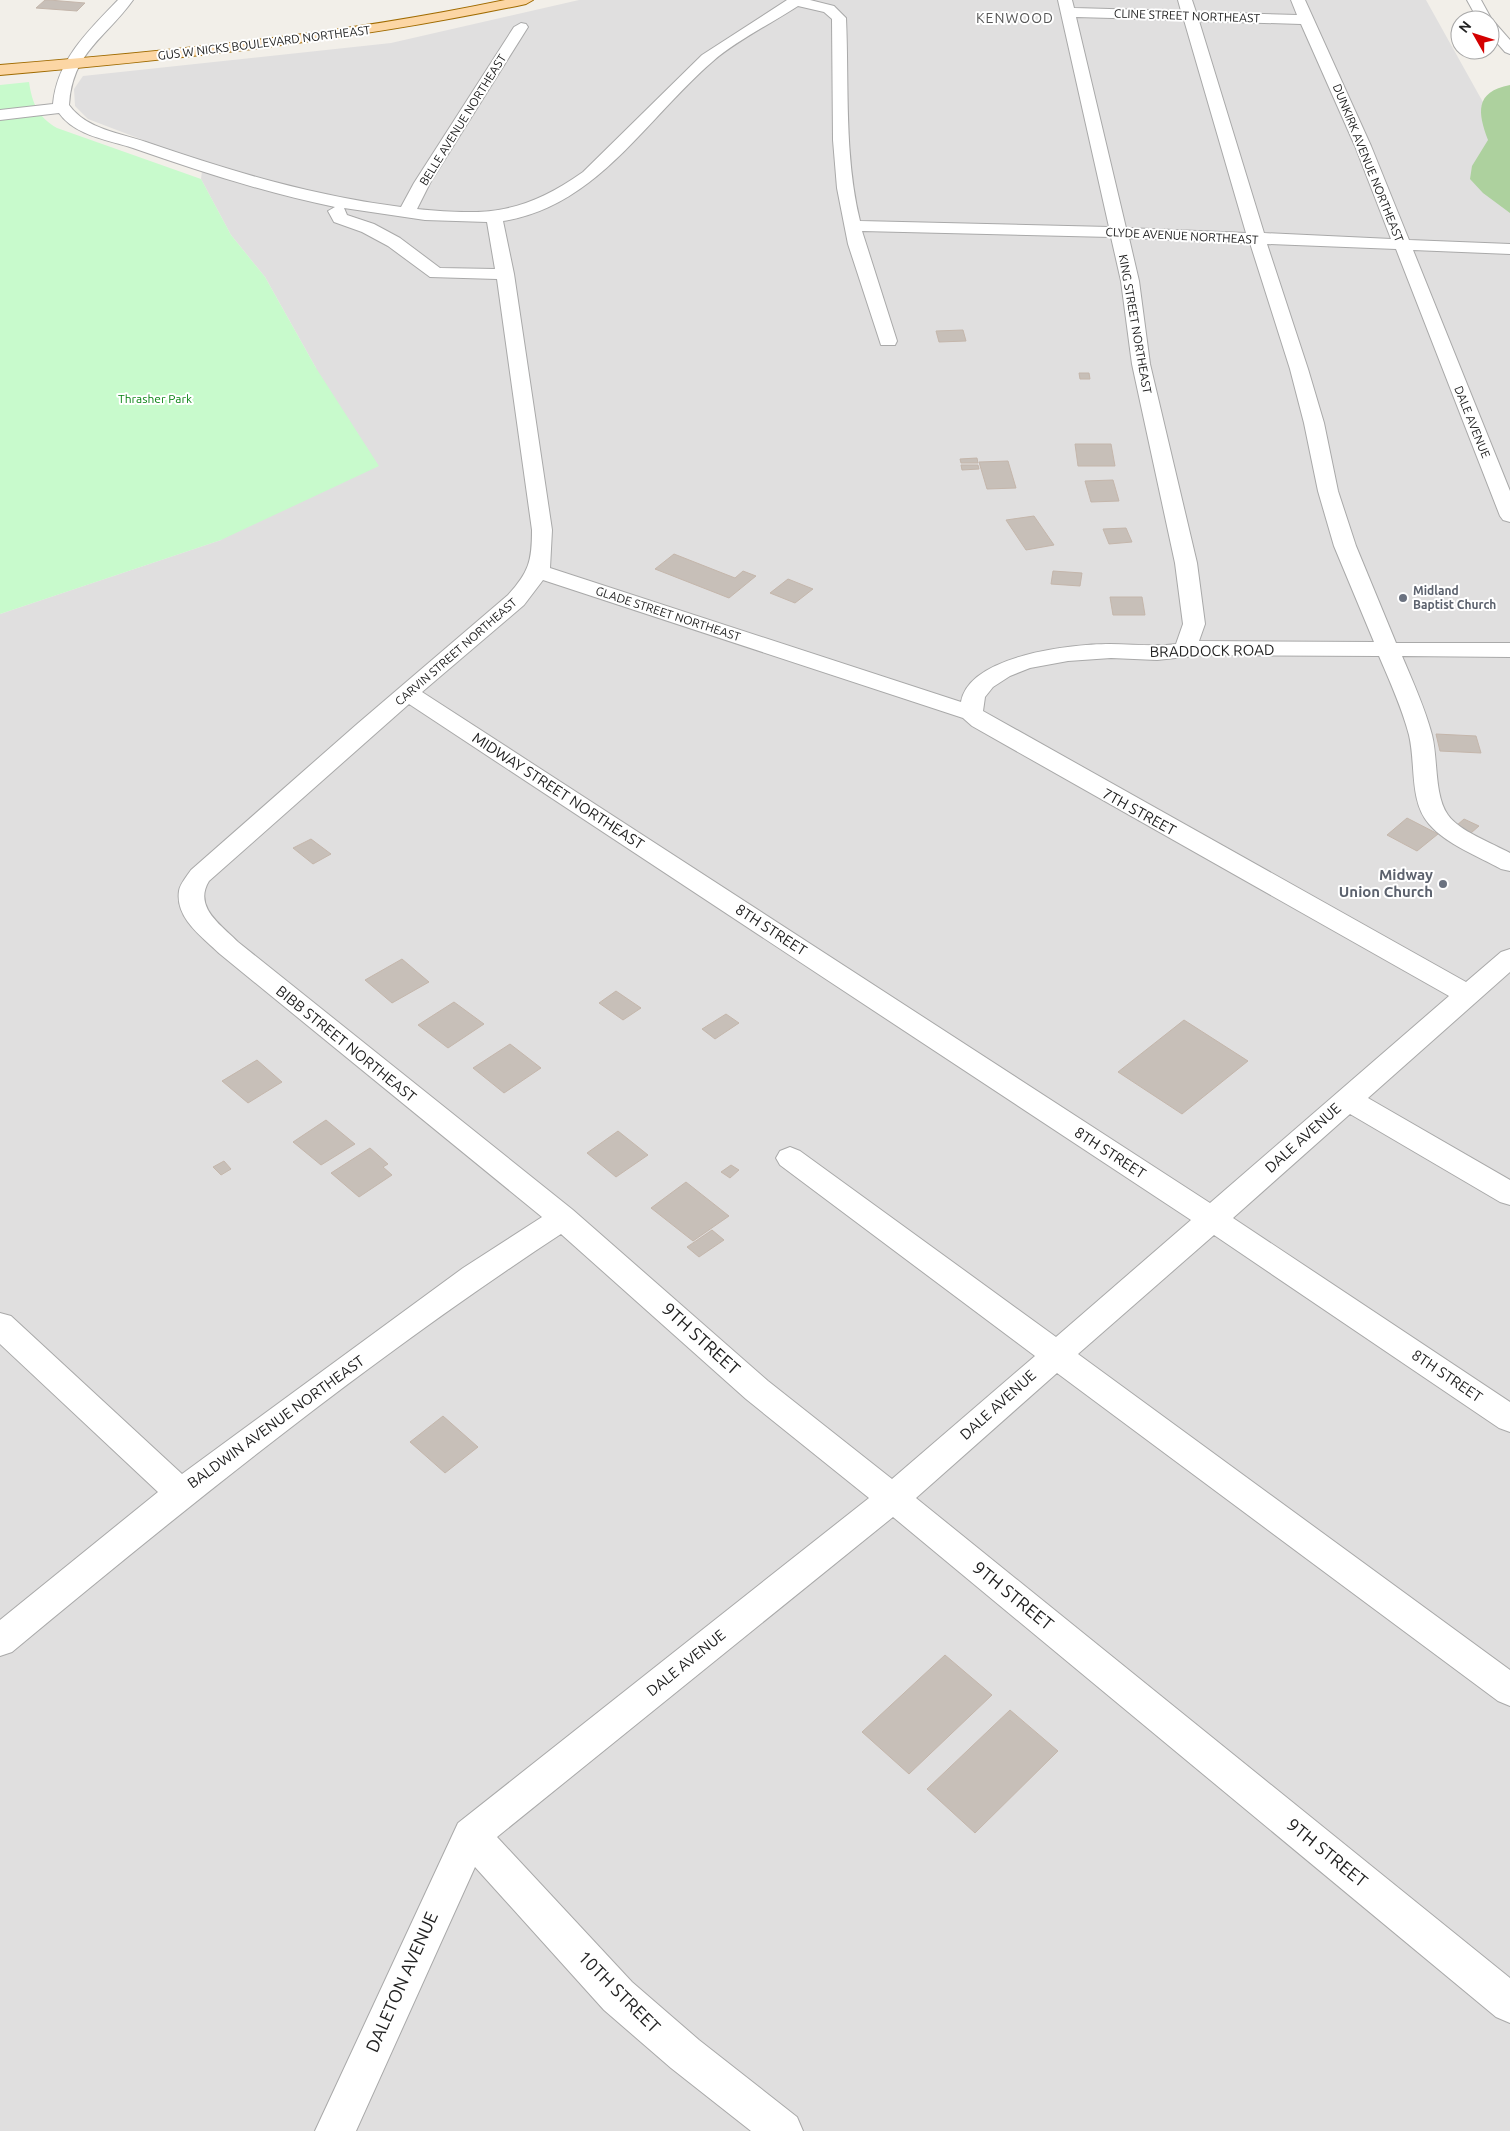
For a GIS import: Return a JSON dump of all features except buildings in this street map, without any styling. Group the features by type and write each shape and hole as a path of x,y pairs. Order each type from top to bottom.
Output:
{"main road":[{"name":"GUS W NICKS BOULEVARD NORTHEAST","path":"0,70 293,42 416,22 526,0"}],"street":[{"path":"126,0 93,35 71,64 64,78 60,96 62,108 70,117 91,128 196,166 276,190 406,214 452,217 494,217 535,208 589,176 707,58 797,0 832,11 839,18 843,162 849,212 888,340"},
{"path":"1185,0 1256,239 1299,369 1314,423 1328,491 1345,546 1412,707 1421,737 1430,803 1436,818 1449,830 1510,864"},
{"name":"DUNKIRK AVENUE NORTHEAST","path":"1298,0 1343,98 1436,328"},
{"name":"CLINE STREET NORTHEAST","path":"1067,6 1190,16 1306,20"},
{"name":"KING STREET NORTHEAST","path":"1067,6 1130,281 1141,364 1156,439 1186,564 1194,624 1185,648"},
{"name":"BELLE AVENUE NORTHEAST","path":"406,214 422,183 521,27"},
{"path":"1500,38 1510,49"},
{"path":"0,115 62,108"},
{"path":"344,204 336,212 340,218 368,228 394,242 436,272 505,274"},
{"path":"494,217 505,274 542,530 543,561 539,571"},
{"name":"CLYDE AVENUE NORTHEAST","path":"853,226 1118,233 1510,249"},
{"name":"DALE AVENUE","path":"1436,328 1467,414 1510,516"},
{"name":"GLADE STREET NORTHEAST","path":"539,571 798,657"},
{"name":"CARVIN STREET NORTHEAST","path":"192,889 200,876 516,600 539,571"},
{"name":"BRADDOCK ROAD","path":"971,713 970,704 978,690 991,678 1035,660 1104,651 1158,653 1185,648 1510,650"},
{"name":"7TH STREET","path":"798,657 971,713 980,721 1068,772 1468,995"},
{"name":"MIDWAY STREET NORTHEAST","path":"408,694 708,888"},
{"name":"8TH STREET","path":"708,888 1212,1219 1510,1419"},
{"name":"BIBB STREET NORTHEAST","path":"192,889 192,904 197,917 229,948 520,1186"},
{"name":"DALE AVENUE","path":"471,1834 893,1498 1510,958"},
{"path":"1347,1099 1510,1194"},
{"path":"790,1158 1510,1690"},
{"name":"9TH STREET","path":"520,1186 563,1218 757,1390 893,1498 1510,2003"},
{"name":"BALDWIN AVENUE NORTHEAST","path":"0,1642 181,1493 474,1276 563,1218"},
{"path":"0,1325 181,1493"},
{"name":"DALETON AVENUE","path":"335,2131 471,1834"},
{"name":"10TH STREET","path":"471,1834 618,1996 685,2054 783,2131"}],"shaded area":[{"path":"579,0 1426,0 1450,43 1450,60 1459,60 1508,147 1510,147 1510,2131 0,2131 0,614 221,540 316,368 265,277 231,235 201,179 203,163 88,119 75,106 74,89 83,76 391,43"}],"green space":[{"name":"Thrasher Park","path":"29,82 37,109 50,124 57,128 201,179 231,235 265,277 316,368 379,466 221,540 0,614 0,85"},
{"path":"1510,85 1510,213 1483,193 1470,179 1472,166 1488,140 1482,121 1482,105 1490,93 1498,88"}],"place":[{"name":"Midland Baptist Church","path":"1403,598"},
{"name":"Midway Union Church","path":"1443,884"}],"district":[{"name":"KENWOOD","path":"1015,18"}]}
